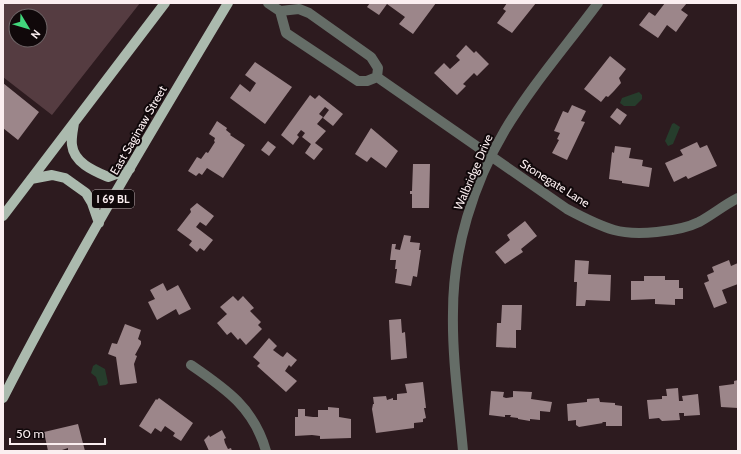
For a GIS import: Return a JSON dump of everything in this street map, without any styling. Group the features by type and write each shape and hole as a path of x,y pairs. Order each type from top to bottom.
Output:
{"main road":[{"path":"3,216 165,3"},
{"name":"East Saginaw Street","path":"3,398 99,223 228,3"},
{"path":"74,123 72,146 77,159 93,171 108,177 130,169"},
{"path":"31,179 52,175 65,178 86,193 92,203 99,223"}],"street":[{"path":"268,3 280,11 299,9 309,13 371,57 378,68 376,77 367,82 358,81 286,33 280,11"},
{"name":"Walbridge Drive","path":"463,451 453,348 452,311 462,236 475,195 505,130 533,89 598,3"},
{"name":"Stonegate Lane","path":"376,77 491,158 567,209 600,226 616,231 643,232 682,227 698,222 738,198"},
{"path":"191,365 238,400 248,412 262,436 266,451"}],"shaded area":[{"path":"3,3 140,3 52,115 3,77"},
{"path":"639,92 642,95 642,99 635,106 624,106 620,103 622,98"},
{"path":"674,123 680,127 673,144 668,146 665,141 672,124"},
{"path":"96,364 105,369 108,383 106,385 99,386 96,377 91,373 93,366"}],"building":[{"path":"370,3 436,3 413,34 399,24 405,17 387,4 379,15 367,7"},
{"path":"507,3 536,3 512,33 497,23 506,11 503,9"},
{"path":"665,3 687,3 681,10 688,15 676,32 667,25 658,38 639,25 649,12 655,16"},
{"path":"466,45 474,53 476,51 489,64 477,76 474,73 463,84 466,86 457,95 434,73 444,63 450,69 460,60 456,56"},
{"path":"610,56 626,69 619,78 621,83 601,102 584,89"},
{"path":"255,62 292,87 265,124 230,98 240,84 250,92 256,83 245,75"},
{"path":"3,83 39,112 18,140 3,128"},
{"path":"310,95 315,99 319,95 343,114 333,126 323,118 329,110 325,107 319,114 323,117 317,124 326,131 315,143 323,149 314,160 305,153 311,144 302,137 305,133 301,130 297,135 299,137 293,145 281,135"},
{"path":"572,105 586,111 581,121 585,122 567,160 552,153 559,140 557,139 560,133 554,131 563,111 568,113"},
{"path":"617,108 627,115 620,125 610,117"},
{"path":"217,121 227,128 226,130 231,134 230,135 245,145 223,178 207,168 202,175 199,173 196,176 188,171 197,157 201,159 206,152 208,153 215,142 215,138 209,134"},
{"path":"371,128 398,151 386,168 371,157 367,162 355,154"},
{"path":"268,141 276,147 269,156 261,150"},
{"path":"697,142 700,148 707,145 717,166 688,179 686,176 674,182 665,163 683,155 680,150"},
{"path":"615,146 631,148 629,158 643,160 642,166 652,168 649,187 622,183 622,181 609,179 612,152 614,153"},
{"path":"413,164 430,164 429,208 412,208 412,194 410,194 410,191 412,191"},
{"path":"197,203 214,216 206,226 200,222 196,227 213,240 204,251 200,248 197,252 189,245 192,241 177,230 191,212 190,209"},
{"path":"525,221 537,236 521,249 523,252 505,264 495,252 510,240 507,235"},
{"path":"404,235 411,236 410,242 420,243 419,250 421,250 417,277 413,276 411,286 395,283 397,269 395,269 396,260 390,260 392,244 396,244 395,249 400,250"},
{"path":"575,260 589,261 588,274 611,275 610,301 586,300 585,306 576,306 577,282 574,282"},
{"path":"729,260 731,266 738,263 738,284 722,290 727,303 714,308 704,283 709,281 707,275 714,272 712,267"},
{"path":"644,276 665,276 665,280 679,280 679,288 683,288 683,299 675,299 675,305 655,304 655,299 631,300 631,281 644,281"},
{"path":"163,283 167,291 178,285 191,309 179,315 176,309 157,320 148,302 155,299 150,290"},
{"path":"233,296 238,301 243,296 254,308 250,311 261,322 258,325 262,329 246,345 240,338 238,340 231,332 227,335 217,323 227,314 220,307"},
{"path":"502,305 522,305 521,330 516,330 516,348 496,347 497,323 501,323"},
{"path":"401,319 402,333 405,332 407,358 391,360 389,320"},
{"path":"125,324 141,330 138,339 141,341 141,344 135,355 137,356 134,364 137,383 120,385 116,357 108,354 112,343 117,344"},
{"path":"269,338 277,346 273,350 283,357 287,352 297,360 291,367 289,365 285,371 297,381 286,392 257,366 260,363 253,357"},
{"path":"738,380 738,408 721,407 719,386 734,384 734,381"},
{"path":"423,382 426,418 423,419 423,422 414,423 414,428 376,433 372,409 374,404 373,397 386,396 387,400 393,398 393,400 397,400 397,394 407,393 405,384"},
{"path":"678,388 679,401 683,401 682,396 698,394 700,415 684,416 684,413 679,413 680,420 662,421 659,418 649,419 647,400 662,399 662,396 667,396 666,389"},
{"path":"491,391 504,392 503,397 506,398 513,397 513,391 532,392 531,399 552,402 550,412 540,411 540,420 530,419 530,421 510,417 511,415 505,415 505,417 489,415"},
{"path":"159,398 193,423 181,441 173,436 175,433 165,426 161,432 155,428 151,434 139,426 156,399 157,400"},
{"path":"599,398 600,402 615,403 615,405 622,406 622,426 606,426 606,422 602,422 603,423 579,427 576,425 576,420 568,421 567,404 587,402 587,399"},
{"path":"328,407 339,408 339,417 351,419 351,438 320,439 320,436 312,435 295,436 295,417 298,417 298,409 305,409 305,416 318,417 318,410 328,410"},
{"path":"78,424 85,451 68,451 68,448 59,451 48,451 44,432"},
{"path":"222,430 226,438 224,439 225,443 228,449 231,448 232,451 209,451 204,440 209,435 210,437"}]}
